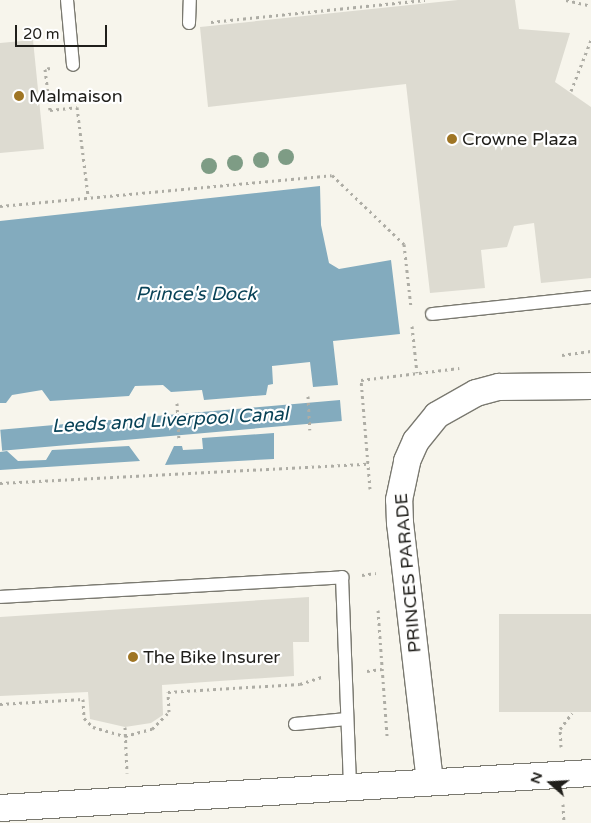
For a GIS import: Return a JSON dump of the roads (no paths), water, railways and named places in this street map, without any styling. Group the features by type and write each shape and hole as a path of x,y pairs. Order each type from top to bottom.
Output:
{"street":[{"name":"PRINCES PARADE","path":"430,782 398,500 407,461 416,442 437,415 476,393 499,387 591,386"},
{"path":"0,808 430,782 562,764 591,773"}],"lane":[{"path":"67,0 73,64"},
{"path":"189,23 190,0"},
{"path":"432,314 591,297"},
{"path":"0,597 342,577 350,787"},
{"path":"296,724 347,719"}],"water":[{"name":"Prince's Dock","path":"320,186 321,225 329,263 339,269 391,260 400,334 333,341 338,385 313,387 310,362 272,366 273,384 268,385 266,395 204,400 202,390 171,392 163,385 135,386 129,396 50,401 42,390 12,395 6,403 0,403 0,221"},
{"name":"Leeds and Liverpool Canal","path":"340,400 342,421 2,451 0,430"},
{"path":"274,433 274,459 165,465 174,446 182,446 183,450 203,449 202,438"},
{"path":"129,446 140,461 0,470 0,452 7,451 18,461 46,460 52,450"}],"place":[{"name":"Malmaison","path":"19,96"},
{"name":"Crowne Plaza","path":"452,139"},
{"name":"The Bike Insurer","path":"133,657"}]}
